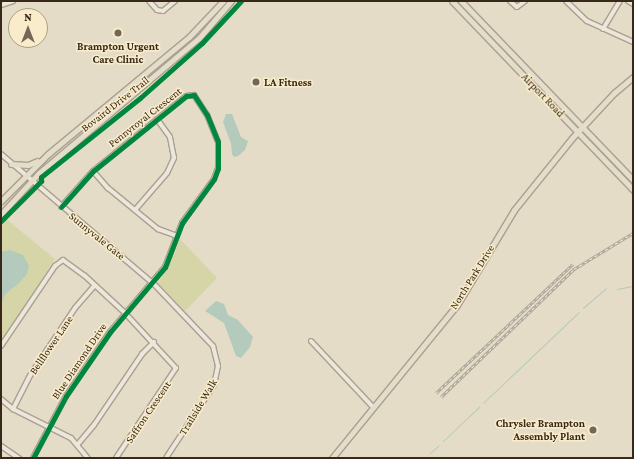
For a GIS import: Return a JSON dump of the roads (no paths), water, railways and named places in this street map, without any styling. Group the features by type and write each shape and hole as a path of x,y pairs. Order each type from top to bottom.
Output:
{"main road":[{"path":"1,201 24,175 42,159 189,38 223,1"},
{"path":"1,214 30,181 166,68 202,35 231,1"},
{"name":"Airport Road","path":"457,2 583,127 633,180"},
{"name":"Airport Road","path":"457,2 633,190"},
{"path":"164,59 166,68"},
{"name":"North Park Drive","path":"332,458 457,305 511,214 578,132 614,93 633,77"},
{"path":"11,164 28,165 42,159"}],"street":[{"path":"1,5 13,1"},
{"path":"149,1 157,10 163,11 175,1"},
{"path":"510,1 517,7 525,1"},
{"path":"566,1 582,18 602,29 633,42"},
{"path":"602,29 620,1"},
{"path":"628,1 633,4"},
{"name":"Pennyroyal Crescent","path":"61,207 94,171 186,96 194,95 207,115 218,142 218,168 214,180 182,223 165,268 152,282"},
{"path":"135,210 167,173 174,158 170,137 157,119"},
{"name":"Sunnyvale Gate","path":"1,154 30,181 152,282"},
{"path":"94,171 108,188 158,229 177,236"},
{"name":"Saffron Crescent","path":"1,346 60,261 68,262 125,313 174,364 176,370 116,458"},
{"name":"Blue Diamond Drive","path":"33,458 66,396 125,313 152,282"},
{"name":"Trailside Walk","path":"152,282 213,346 218,366 218,375 207,397 166,458"},
{"name":"Bellflower Lane","path":"13,409 40,361 80,302 95,285"},
{"path":"311,340 373,407"},
{"path":"78,444 94,425 138,360 154,342"},
{"path":"1,399 13,409 50,427 78,444 88,458"},
{"path":"1,446 19,458"}],"waterway":[{"path":"617,289 633,286"},
{"path":"583,308 606,288"},
{"path":"483,403 579,312"},
{"path":"443,441 479,407"},
{"path":"429,454 439,445"}],"railway":[{"path":"441,397 574,269 633,233"},
{"path":"436,393 573,264"}],"place":[{"name":"Brampton Urgent Care Clinic","path":"118,33"},
{"name":"LA Fitness","path":"256,82"},
{"name":"Chrysler Brampton Assembly Plant","path":"593,430"}]}
